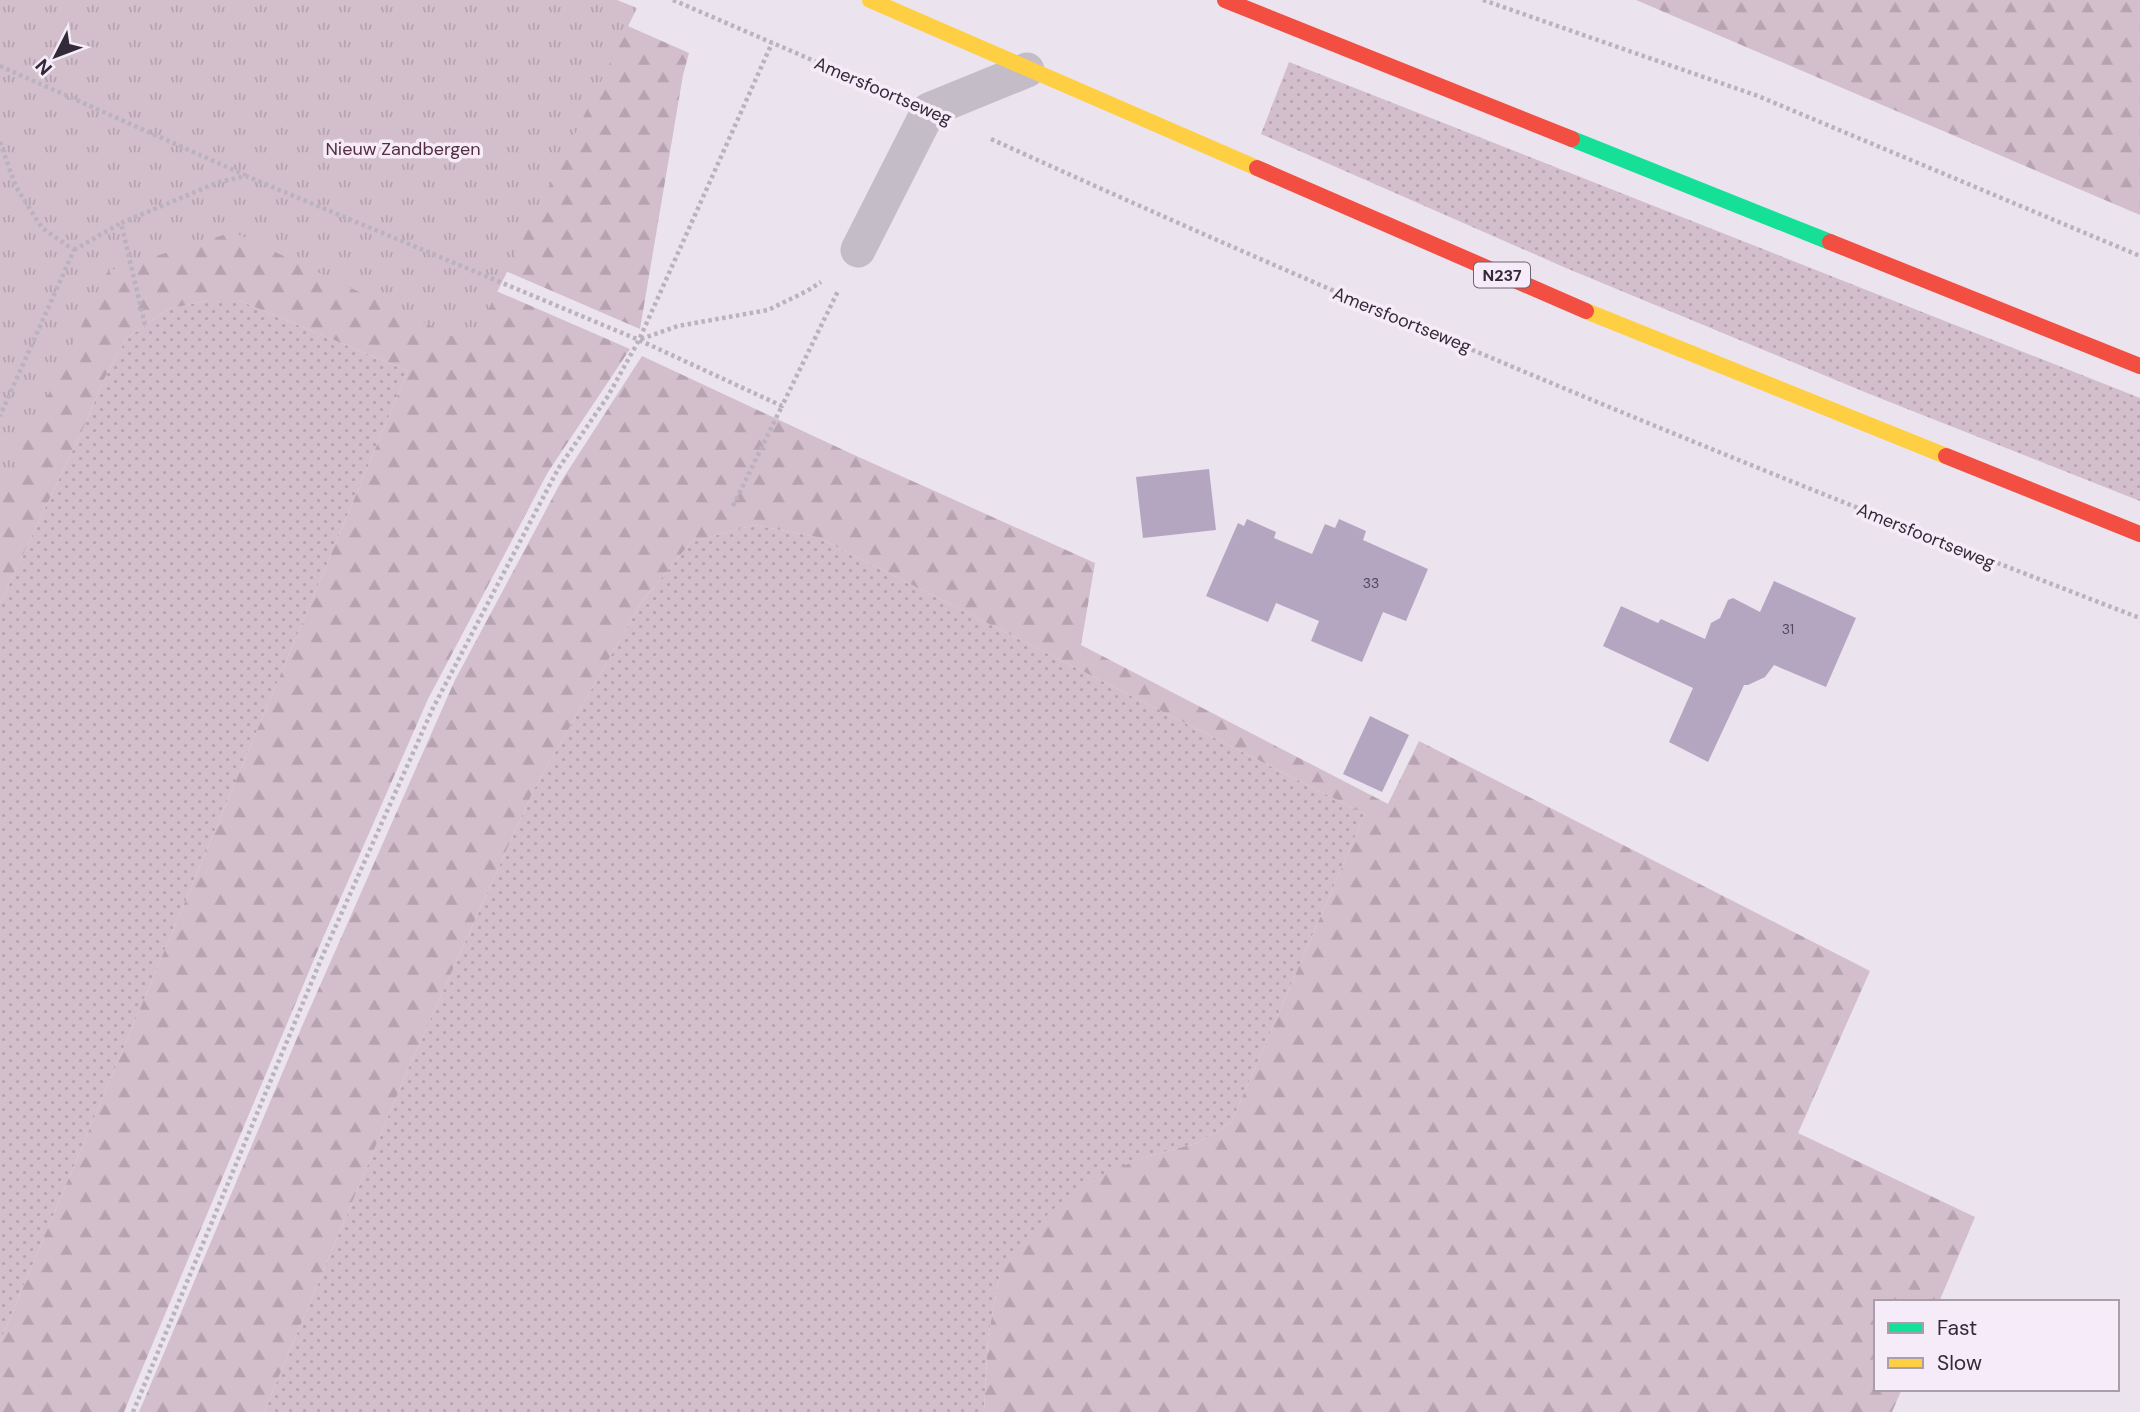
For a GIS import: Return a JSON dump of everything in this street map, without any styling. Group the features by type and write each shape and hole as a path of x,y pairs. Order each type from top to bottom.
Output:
{"main road":[{"name":"N237","path":"870,0 1606,320 2140,534"},
{"path":"1225,0 2140,366"}],"lane":[{"path":"858,250 929,110 1027,70"}],"path":[{"name":"Amersfoortseweg","path":"673,0 929,110 1332,292 1902,527 2140,618"},
{"path":"1483,0 1758,96 2140,256"},
{"path":"133,1412 322,957 433,708 558,469 608,396 639,340 772,43"},
{"path":"0,66 246,176 639,340 782,406"},
{"path":"0,142 16,187 42,229 74,250"},
{"path":"0,416 74,250 121,223 219,181 246,176"},
{"path":"121,223 145,325"},
{"path":"639,340 678,326 768,310 834,274 858,250"},
{"path":"733,506 858,250"}],"green space":[{"path":"0,0 569,0 689,53 640,329 211,144"},
{"name":"Nieuw Zandbergen","path":"0,0 617,0 637,8 471,345 233,232 108,271 0,495"},
{"path":"1636,0 2140,0 2140,215"},
{"path":"1289,62 2140,398 2140,501 1867,393 1566,268 1261,134"},
{"path":"328,218 630,349 548,472 428,699 323,938 124,1412 0,1412 0,1342 408,371 238,300 210,300 168,309 126,339 103,381 0,603 0,439 105,246"},
{"path":"210,300 238,300 408,371 0,1342 0,603 103,381 126,339 168,309"},
{"path":"642,356 1095,563 1081,645 1388,804 1419,741 1870,971 1798,1133 1975,1217 1940,1300 1874,1300 1874,1391 1901,1391 1892,1412 984,1412 988,1337 1000,1274 1046,1216 1080,1185 1142,1158 1197,1143 1231,1123 1365,814 817,537 754,525 691,542 641,603 534,789 408,1069 264,1412 139,1412 303,1024 455,680 562,480"},
{"path":"754,525 817,537 1365,814 1231,1123 1197,1143 1142,1158 1000,1274 988,1337 984,1412 264,1412 408,1069 534,789 641,603 691,542"}],"building":[{"path":"1209,469 1216,530 1143,538 1136,477"},
{"path":"1247,519 1276,532 1274,538 1312,554 1325,524 1335,528 1339,519 1366,531 1363,540 1428,569 1406,621 1383,612 1362,662 1311,641 1319,621 1276,603 1268,622 1206,596 1238,523 1244,526"},
{"path":"1774,581 1856,618 1826,687 1774,665 1765,677 1744,685 1708,762 1669,742 1693,688 1603,646 1621,606 1658,623 1661,619 1705,639 1711,623 1720,618 1728,600 1733,598 1760,612"},
{"path":"1370,716 1409,735 1382,792 1343,774"}],"traffic: fast":[{"path":"1572,139 1830,242"}],"traffic: slow":[{"path":"870,0 1257,168"},
{"path":"1586,311 1946,456"}],"traffic: jam":[{"path":"1225,0 1572,139"},
{"path":"1257,168 1586,311"},
{"path":"1830,242 2140,366"},
{"path":"1946,456 2140,534"}]}
